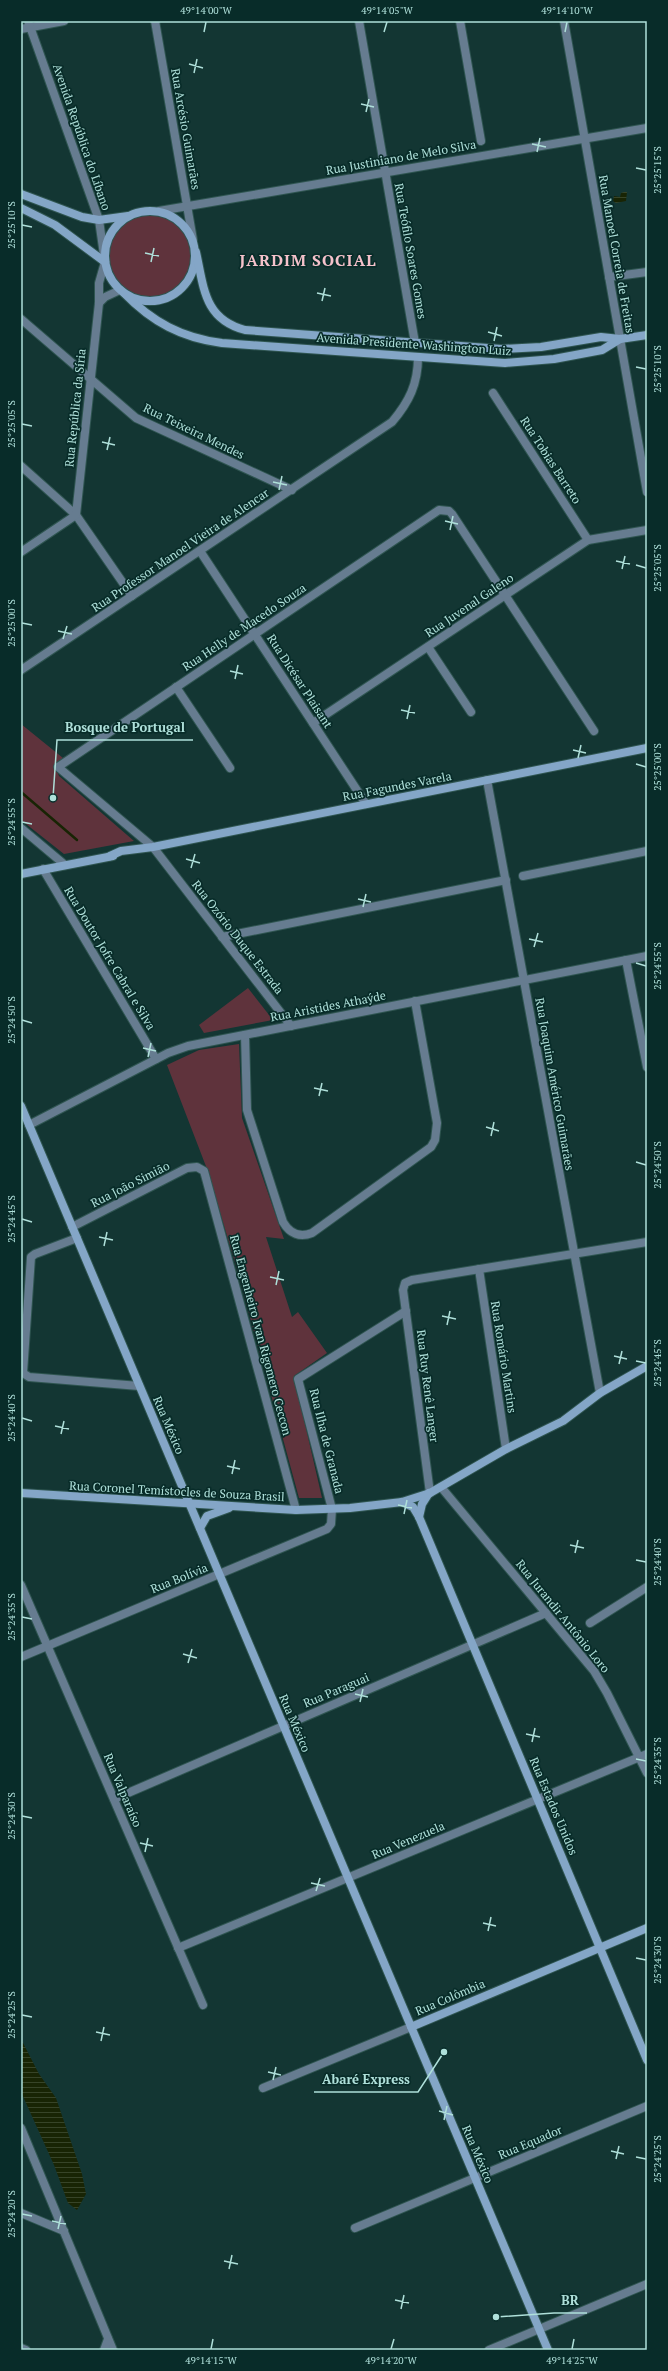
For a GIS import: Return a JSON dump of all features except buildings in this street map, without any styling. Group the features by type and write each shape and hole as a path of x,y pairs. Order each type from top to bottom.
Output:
{"main road":[{"path":"21,194 70,213 99,220 129,216 144,211 159,211 174,217 185,227 193,240 196,252 194,267 189,280 179,291 166,298 152,301 137,299 122,291 110,277 105,262 106,248 110,235 118,224 129,216"},
{"path":"21,208 55,225 105,262"},
{"name":"Avenida Presidente Washington Luiz","path":"196,252 204,291 211,308 222,320 230,325 253,331 501,349 541,347 601,337 620,339"},
{"name":"Avenida Presidente Washington Luiz","path":"122,291 153,319 174,330 196,338 222,343 487,363 537,361 602,350 620,339"},
{"path":"620,339 647,335"},
{"path":"415,343 418,357"},
{"name":"Rua Fagundes Varela","path":"21,874 110,856 121,851 152,847 647,748"},
{"name":"Rua México","path":"21,1106 548,2350"},
{"name":"Rua Coronel Temístocles de Souza Brasil","path":"21,1493 296,1510 332,1509 402,1502 441,1487 506,1449 570,1416 600,1393 647,1366"},
{"path":"419,1517 422,1504 430,1492"},
{"name":"Rua Estados Unidos","path":"402,1502 413,1507 419,1517 647,2060"},
{"path":"200,1528 211,1514 234,1506"},
{"name":"Rua Colômbia","path":"411,2027 647,1928"}],"street":[{"path":"21,29 30,24 64,21"},
{"name":"Rua Arcésio Guimarães","path":"155,21 193,240"},
{"name":"Rua Teófilo Soares Gomes","path":"359,21 415,343"},
{"path":"460,21 481,141"},
{"name":"Rua Manoel Correia de Freitas","path":"564,21 647,492"},
{"name":"Avenida República do Líbano","path":"30,24 99,220 105,262"},
{"name":"Rua Justiniano de Melo Silva","path":"159,211 647,128"},
{"name":"Rua República da Síria","path":"76,515 99,303 99,283 105,262"},
{"path":"609,277 647,272"},
{"path":"99,303 105,297 122,291"},
{"name":"Rua Teixeira Mendes","path":"21,319 127,411 150,426 292,490"},
{"name":"Rua Professor Manoel Vieira de Alencar","path":"21,670 392,422 403,409 412,392 417,376 418,357"},
{"name":"Rua Tobias Barreto","path":"493,393 588,540"},
{"path":"21,466 76,515 132,596"},
{"name":"Rua Helly de Macedo Souza","path":"58,767 435,512 444,510 452,514 505,596"},
{"path":"21,552 76,515"},
{"name":"Rua Juvenal Galeno","path":"313,723 588,540 647,530"},
{"name":"Rua Dicésar Plaisant","path":"200,551 366,804"},
{"path":"505,596 594,731"},
{"path":"428,647 471,712"},
{"path":"176,687 230,768"},
{"name":"Rua Ozório Duque Estrada","path":"58,767 152,847 291,1026"},
{"name":"Rua Joaquim Américo Guimarães","path":"487,780 600,1393"},
{"path":"21,828 65,865"},
{"path":"523,876 647,851"},
{"name":"Rua Doutor Jofre Cabral e Silva","path":"43,869 156,1059"},
{"path":"222,937 506,880"},
{"name":"Rua Aristides Athaýde","path":"29,1125 156,1059 188,1046 647,956"},
{"path":"626,960 647,1067"},
{"path":"244,1035 246,1100 250,1120 283,1222 292,1233 306,1236 430,1147 435,1140 437,1124 415,1001"},
{"name":"Rua João Simião","path":"72,1227 187,1168 200,1168"},
{"name":"Rua Engenheiro Ivan Rigomero Ceccon","path":"200,1168 206,1174 296,1510"},
{"path":"77,1238 31,1257 23,1321 22,1369 25,1376 139,1386"},
{"path":"479,1269 647,1242"},
{"name":"Rua Ruy Renê Langer","path":"430,1492 403,1290 405,1283 412,1280 479,1269"},
{"name":"Rua Romário Martins","path":"479,1269 506,1449"},
{"name":"Rua Ilha de Granada","path":"332,1509 298,1379 406,1310"},
{"name":"Rua Jurandir Antônio Loro","path":"441,1487 546,1613 601,1682 643,1755 647,1773"},
{"name":"Rua Bolívia","path":"21,1656 321,1533 331,1524 332,1509"},
{"name":"Rua Valparaíso","path":"21,1585 203,2005"},
{"path":"590,1623 647,1587"},
{"name":"Rua Paraguai","path":"114,1799 546,1613"},
{"name":"Rua Venezuela","path":"178,1948 643,1755"},
{"name":"Rua Colômbia","path":"263,2088 411,2027"},
{"name":"Rua Equador","path":"355,2228 647,2106"},
{"path":"21,2128 113,2350"},
{"path":"21,2213 64,2231"},
{"path":"489,2350 647,2284"},
{"path":"104,2350 108,2339"},
{"path":"21,2348 26,2350"}],"shaded area":[{"path":"627,192 626,201 616,203 613,201 614,196 620,197 621,193"},
{"path":"150,215 166,218 179,227 188,240 191,256 188,272 179,285 166,294 150,297 134,294 121,285 112,272 109,256 112,240 121,227 134,218"},
{"path":"21,724 63,758 55,766 59,776 134,841 64,854 21,820"},
{"path":"248,988 273,1020 204,1033 199,1025"},
{"path":"239,1044 242,1118 284,1239 266,1237 292,1317 298,1312 327,1353 294,1376 322,1498 299,1498 237,1269 207,1169 167,1065 199,1050"},
{"path":"21,2039 39,2074 56,2098 82,2174 86,2194 77,2210 68,2203 54,2165 21,2092"}],"waterway":[{"path":"21,792 77,840"}],"place":[{"name":"Bosque de Portugal","path":"53,798"},
{"name":"Abaré Express","path":"444,2052"},
{"name":"BR","path":"496,2317"}],"district":[{"name":"JARDIM SOCIAL","path":"308,260"}]}
